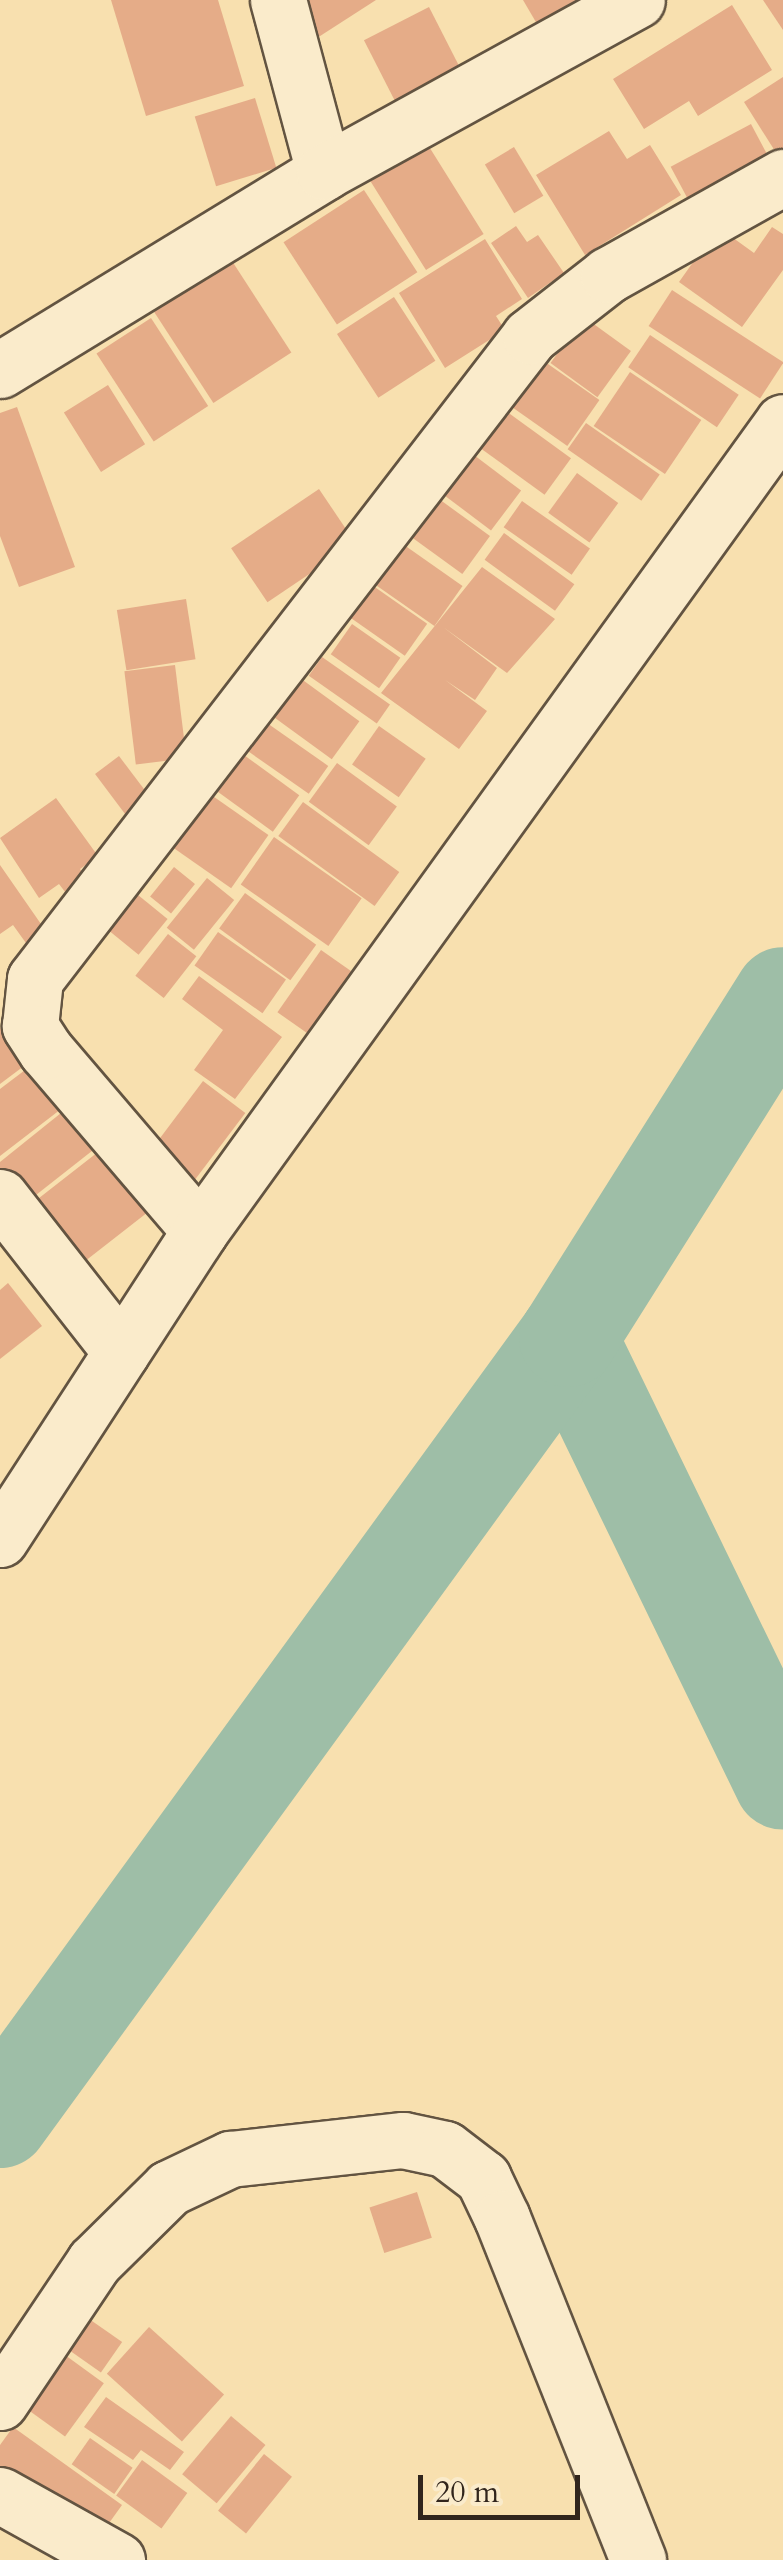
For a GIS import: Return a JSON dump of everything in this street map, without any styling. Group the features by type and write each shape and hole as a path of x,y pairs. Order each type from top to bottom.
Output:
{"street":[{"path":"278,0 324,172"},
{"path":"0,370 324,172 638,0"},
{"path":"200,1230 38,1039 27,1004 35,979 530,336 608,275 783,177"},
{"path":"0,1539 200,1230 783,422"},
{"path":"0,1197 121,1352"},
{"path":"0,2402 113,2237 168,2188 230,2159 403,2140 445,2149 483,2178 502,2218 638,2560"},
{"path":"0,2495 117,2560"}],"building":[{"path":"111,0 218,0 244,86 146,116"},
{"path":"292,0 376,0 317,38"},
{"path":"523,0 618,0 547,41"},
{"path":"763,0 783,0 783,30"},
{"path":"732,5 772,70 698,116 689,101 644,129 613,79"},
{"path":"429,7 460,68 395,101 364,40"},
{"path":"783,77 783,157 780,159 744,102"},
{"path":"255,98 276,168 216,186 195,116"},
{"path":"751,124 768,156 688,199 671,167"},
{"path":"609,131 627,159 650,145 681,195 585,255 536,175"},
{"path":"428,145 484,234 426,270 370,181"},
{"path":"514,147 543,196 514,213 485,165"},
{"path":"364,190 417,272 337,324 283,242"},
{"path":"516,226 527,242 538,235 564,273 528,298 491,243"},
{"path":"718,227 754,253 772,227 783,234 783,270 742,327 679,282"},
{"path":"485,239 522,299 496,316 505,330 445,368 399,293"},
{"path":"232,261 291,352 213,403 154,312"},
{"path":"672,290 783,362 760,398 649,326"},
{"path":"394,297 435,361 378,398 337,334"},
{"path":"584,317 631,351 597,397 550,363"},
{"path":"151,318 208,406 154,441 96,353"},
{"path":"650,335 739,395 717,427 628,367"},
{"path":"538,357 599,400 567,446 506,403"},
{"path":"630,372 701,420 665,474 594,426"},
{"path":"108,385 145,444 101,472 64,413"},
{"path":"499,406 571,458 545,495 473,442"},
{"path":"17,407 75,567 19,587 0,536 0,413"},
{"path":"586,423 660,475 641,501 568,449"},
{"path":"466,449 521,491 491,530 436,489"},
{"path":"577,473 618,503 589,543 548,513"},
{"path":"319,489 355,543 267,602 231,548"},
{"path":"439,499 490,536 462,574 411,537"},
{"path":"522,501 590,549 572,575 504,527"},
{"path":"504,533 574,584 555,611 485,560"},
{"path":"397,540 463,586 434,626 369,580"},
{"path":"482,567 555,619 507,673 443,627 497,668 475,700 445,680 487,711 459,749 381,693"},
{"path":"369,583 427,624 405,656 347,615"},
{"path":"186,599 196,659 126,670 117,610"},
{"path":"352,624 400,658 379,688 331,654"},
{"path":"322,657 390,705 377,723 309,676"},
{"path":"175,665 186,758 136,765 124,671"},
{"path":"289,670 359,721 332,759 261,708"},
{"path":"257,716 328,766 309,794 237,744"},
{"path":"379,726 426,759 399,797 352,765"},
{"path":"237,750 299,795 273,832 211,786"},
{"path":"119,756 155,803 131,821 95,774"},
{"path":"337,763 397,806 369,845 309,802"},
{"path":"207,792 268,835 231,888 170,845"},
{"path":"56,798 98,856 80,869 89,882 69,897 59,884 39,898 0,838"},
{"path":"303,802 399,872 375,906 278,836"},
{"path":"274,837 362,898 328,946 241,885"},
{"path":"0,865 50,937 31,950 13,925 0,934"},
{"path":"174,867 195,884 171,914 150,897"},
{"path":"207,878 234,900 194,950 167,928"},
{"path":"245,893 316,945 290,980 219,929"},
{"path":"138,895 168,919 139,955 109,931"},
{"path":"218,932 286,980 262,1013 194,966"},
{"path":"168,934 196,956 164,998 135,976"},
{"path":"321,950 360,977 316,1039 277,1012"},
{"path":"199,976 282,1037 235,1099 194,1070 223,1030 182,999"},
{"path":"5,1025 32,1060 0,1084 0,1029"},
{"path":"33,1064 65,1106 0,1156 0,1089"},
{"path":"203,1081 245,1113 191,1186 148,1154"},
{"path":"66,1109 97,1147 22,1206 0,1178 0,1162"},
{"path":"107,1145 155,1206 75,1269 27,1208"},
{"path":"8,1283 42,1326 0,1359 0,1290"},
{"path":"417,2192 432,2238 384,2253 369,2207"},
{"path":"82,2314 122,2342 101,2372 61,2344"},
{"path":"149,2327 224,2395 182,2441 107,2374"},
{"path":"65,2355 104,2383 65,2437 26,2408"},
{"path":"106,2397 184,2452 170,2470 141,2450 133,2460 84,2427"},
{"path":"231,2416 265,2445 217,2503 182,2474"},
{"path":"13,2427 122,2505 94,2544 0,2477 0,2445"},
{"path":"90,2438 133,2468 114,2494 72,2464"},
{"path":"264,2454 292,2477 246,2533 218,2511"},
{"path":"142,2460 187,2493 161,2529 116,2496"}],"waterway":[{"path":"0,2119 568,1338 783,996"},
{"path":"568,1338 783,1781"}]}
